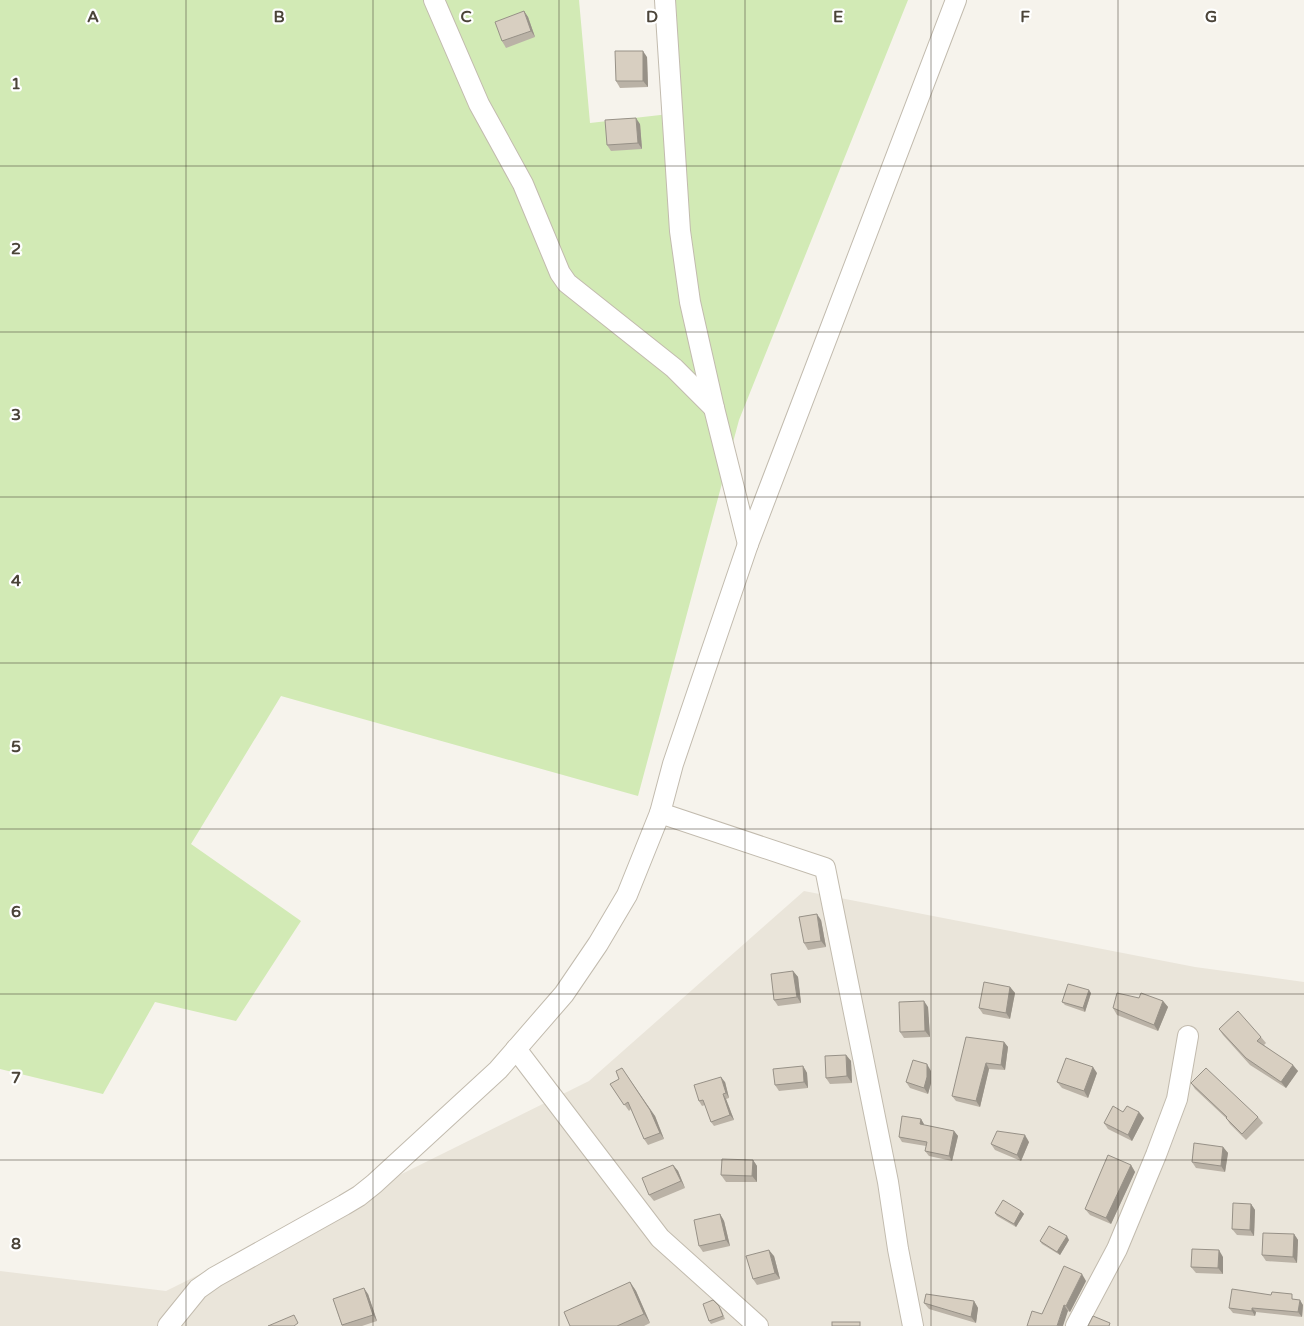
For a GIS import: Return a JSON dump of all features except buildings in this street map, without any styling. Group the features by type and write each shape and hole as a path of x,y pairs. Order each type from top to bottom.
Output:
{"street":[{"path":"434,0 479,104 523,184 560,273 567,283 674,368 714,408"},
{"path":"665,0 680,231 690,302 748,544"},
{"path":"168,1326 198,1289 215,1277 359,1196 498,1070 564,994 598,944 627,895 660,814 673,764 748,544 956,0"},
{"path":"660,814 825,868 888,1182 912,1326"},
{"path":"1076,1326 1117,1249 1156,1155 1177,1099 1188,1036"},
{"path":"516,1049 660,1238 758,1326"}],"shaded area":[{"path":"804,891 1195,967 1304,982 1304,1326 0,1326 0,1271 166,1291 589,1081"}],"green space":[{"path":"0,0 579,0 590,123 678,113 676,0 908,0 739,420 638,796 281,696 191,844 301,921 236,1021 155,1002 103,1094 0,1069"}]}
